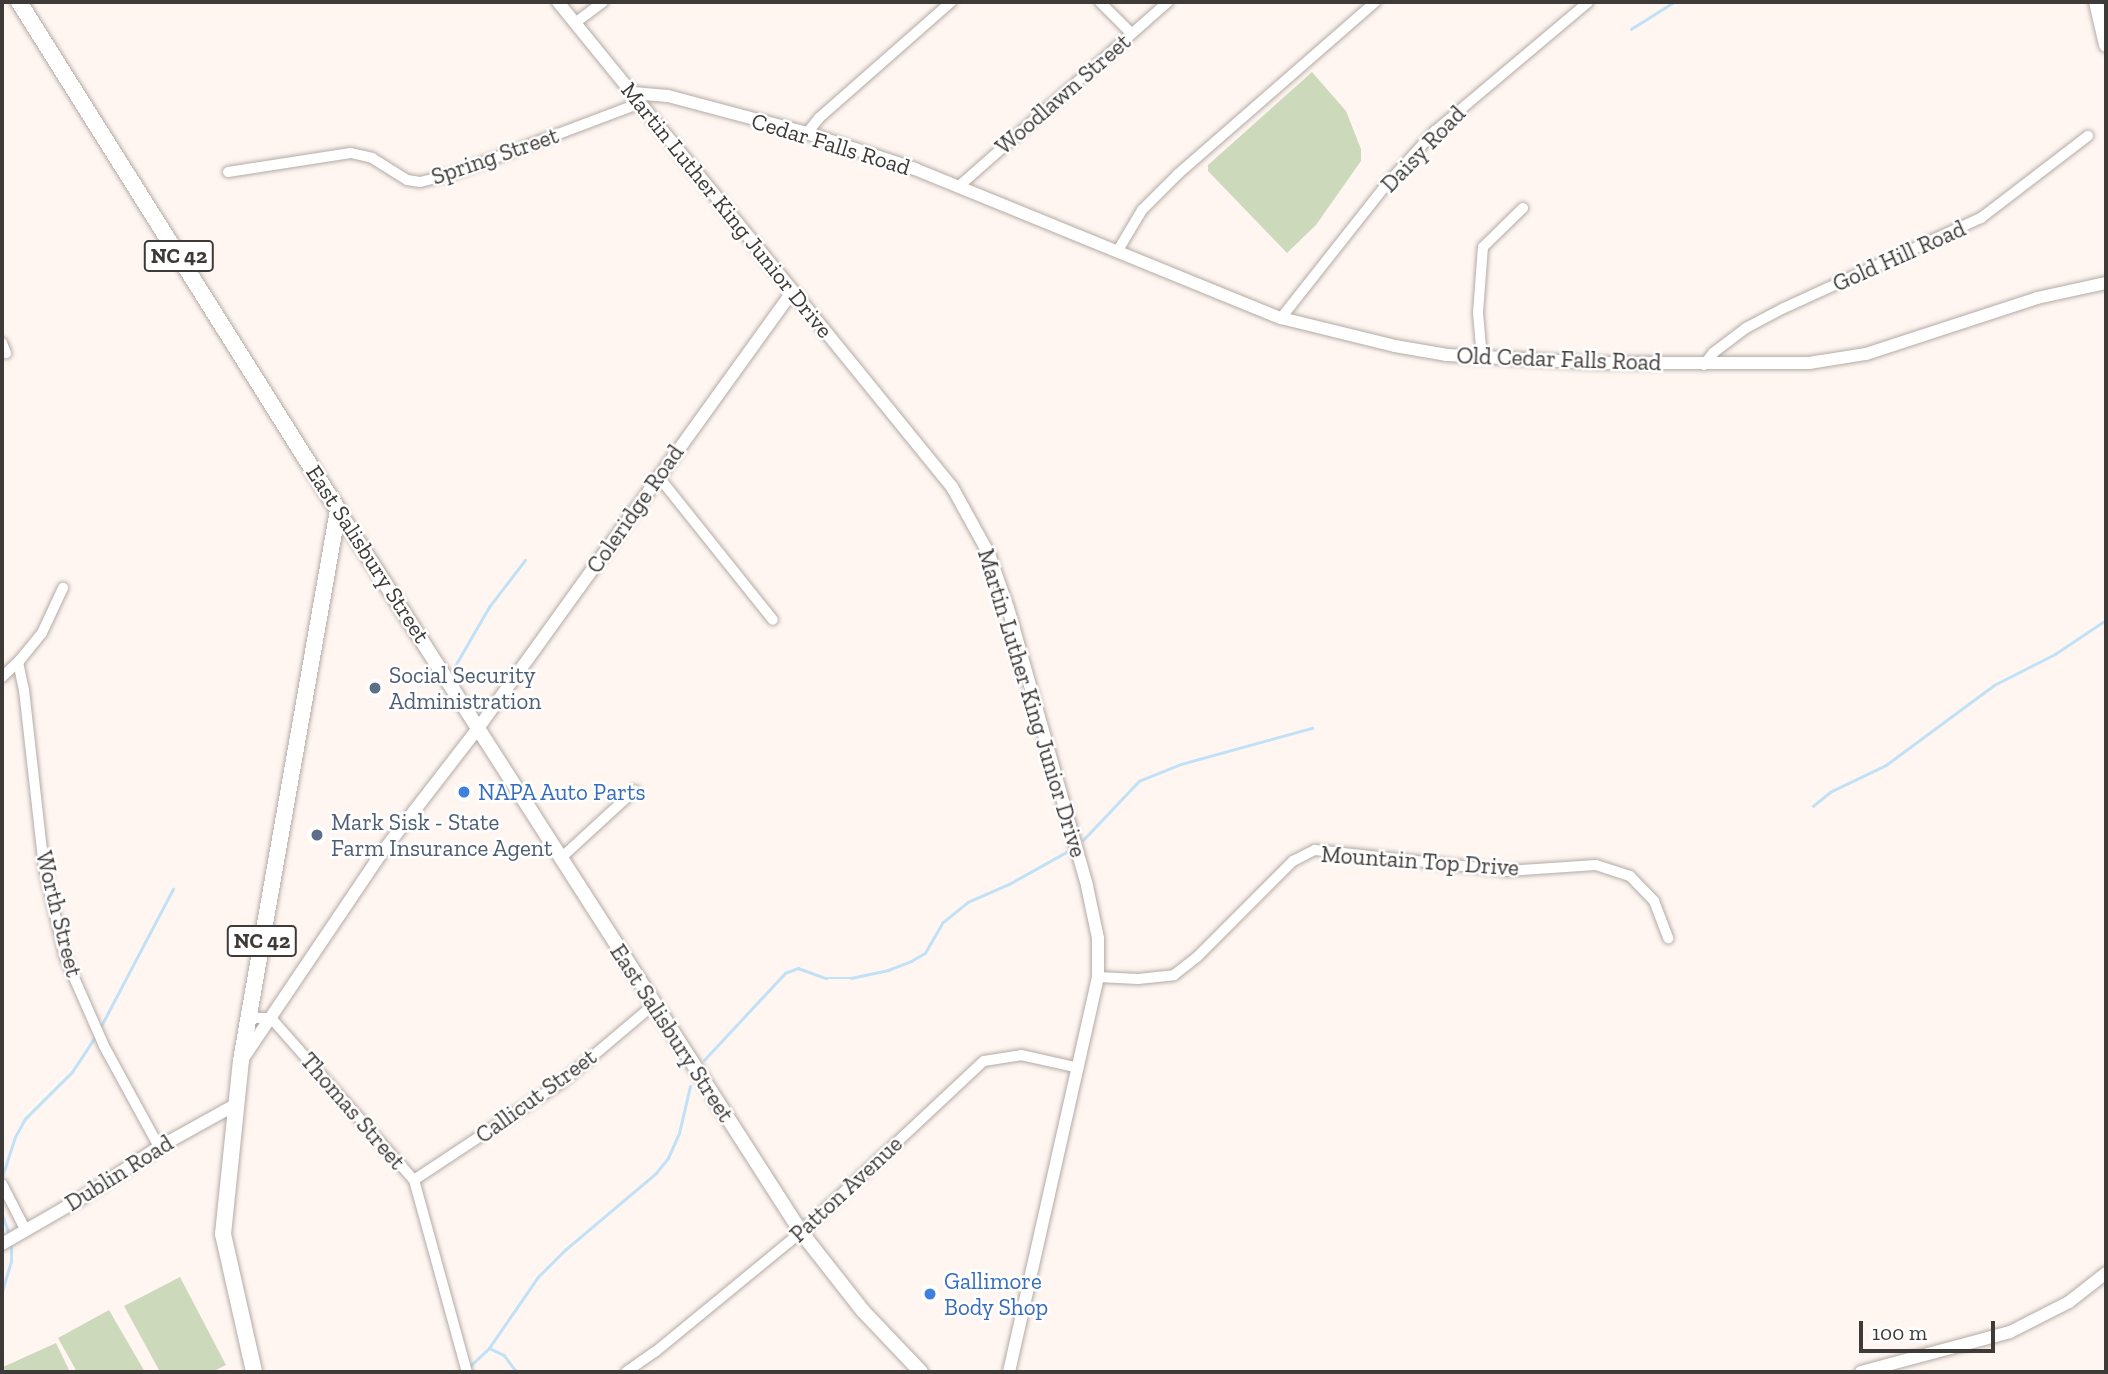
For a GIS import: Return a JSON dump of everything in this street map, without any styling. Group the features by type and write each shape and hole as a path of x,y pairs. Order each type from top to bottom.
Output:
{"main road":[{"name":"East Salisbury Street","path":"19,2 338,510 801,1232 863,1311 921,1372"},
{"path":"2096,2 2106,46"},
{"name":"NC 42","path":"254,1372 223,1234 241,1060 338,510"}],"street":[{"name":"Martin Luther King Junior Drive","path":"558,2 938,468 968,513 989,554 1021,650 1087,886 1098,938 1098,977 1009,1372"},
{"path":"575,23 603,2"},
{"path":"807,133 819,118 951,2"},
{"path":"1100,2 1131,33"},
{"name":"Woodlawn Street","path":"958,187 1168,2"},
{"path":"1117,252 1142,210 1178,174 1375,2"},
{"name":"Daisy Road","path":"1281,318 1386,185 1435,131 1588,2"},
{"name":"Cedar Falls Road","path":"636,98 668,96 807,133 1025,214"},
{"name":"Spring Street","path":"228,172 351,153 372,158 407,180 420,182 455,173 636,98"},
{"name":"Gold Hill Road","path":"1704,365 1713,353 1746,328 1784,307 1981,218 2088,136"},
{"path":"1482,358 1478,313 1483,247 1523,208"},
{"name":"Old Cedar Falls Road","path":"1025,214 1281,318 1395,346 1482,358 1704,365 1810,363 1866,354 2037,298 2106,283"},
{"name":"Coleridge Road","path":"241,1060 380,855 479,727 792,292"},
{"path":"658,476 773,620"},
{"path":"2,677 42,633 63,588"},
{"name":"Worth Street","path":"18,662 24,690 44,868 65,957 104,1046 159,1147"},
{"path":"562,858 635,790"},
{"name":"Mountain Top Drive","path":"1098,977 1138,979 1174,975 1198,957 1293,860 1315,850 1507,871 1596,865 1630,876 1654,901 1668,938"},
{"name":"Callicut Street","path":"414,1180 562,1082 653,1005"},
{"path":"249,1018 271,1018"},
{"name":"Thomas Street","path":"271,1018 414,1180 467,1372"},
{"name":"Patton Avenue","path":"626,1372 656,1352 801,1232 984,1061 1021,1055 1079,1068"},
{"name":"Dublin Road","path":"2,1244 80,1199 159,1147 237,1104"},
{"path":"2,1184 25,1229"},
{"path":"1861,1372 2010,1332 2069,1302 2106,1273"}],"green space":[{"path":"1312,72 1346,111 1361,149 1361,161 1316,225 1287,253 1208,171 1208,165"},
{"path":"180,1277 226,1365 212,1372 160,1372 124,1306"},
{"path":"109,1310 145,1372 77,1372 58,1338"},
{"path":"56,1343 70,1372 6,1372 3,1367"}],"waterway":[{"path":"1631,29 1674,2"},
{"path":"455,666 489,607 525,560"},
{"path":"1813,806 1830,792 1886,765 1994,685 2055,654 2106,620"},
{"path":"1083,840 1139,781 1181,764 1312,728"},
{"path":"704,1060 785,973 798,968 826,978 851,978 888,970 911,961 925,953 942,923 968,902 1009,884 1070,850"},
{"path":"100,1028 173,889"},
{"path":"2,1177 15,1137 25,1119 72,1072 95,1037"},
{"path":"470,1366 489,1348 538,1277 565,1250 656,1173 668,1158 679,1133 690,1086"},
{"path":"2,1213 10,1236"},
{"path":"2,1291 11,1262 11,1242"},
{"path":"489,1348 504,1355 517,1372"}],"place":[{"name":"Social Security Administration","path":"375,688"},
{"name":"NAPA Auto Parts","path":"464,792"},
{"name":"Mark Sisk - State Farm Insurance Agent","path":"317,835"},
{"name":"Gallimore Body Shop","path":"930,1294"}]}
